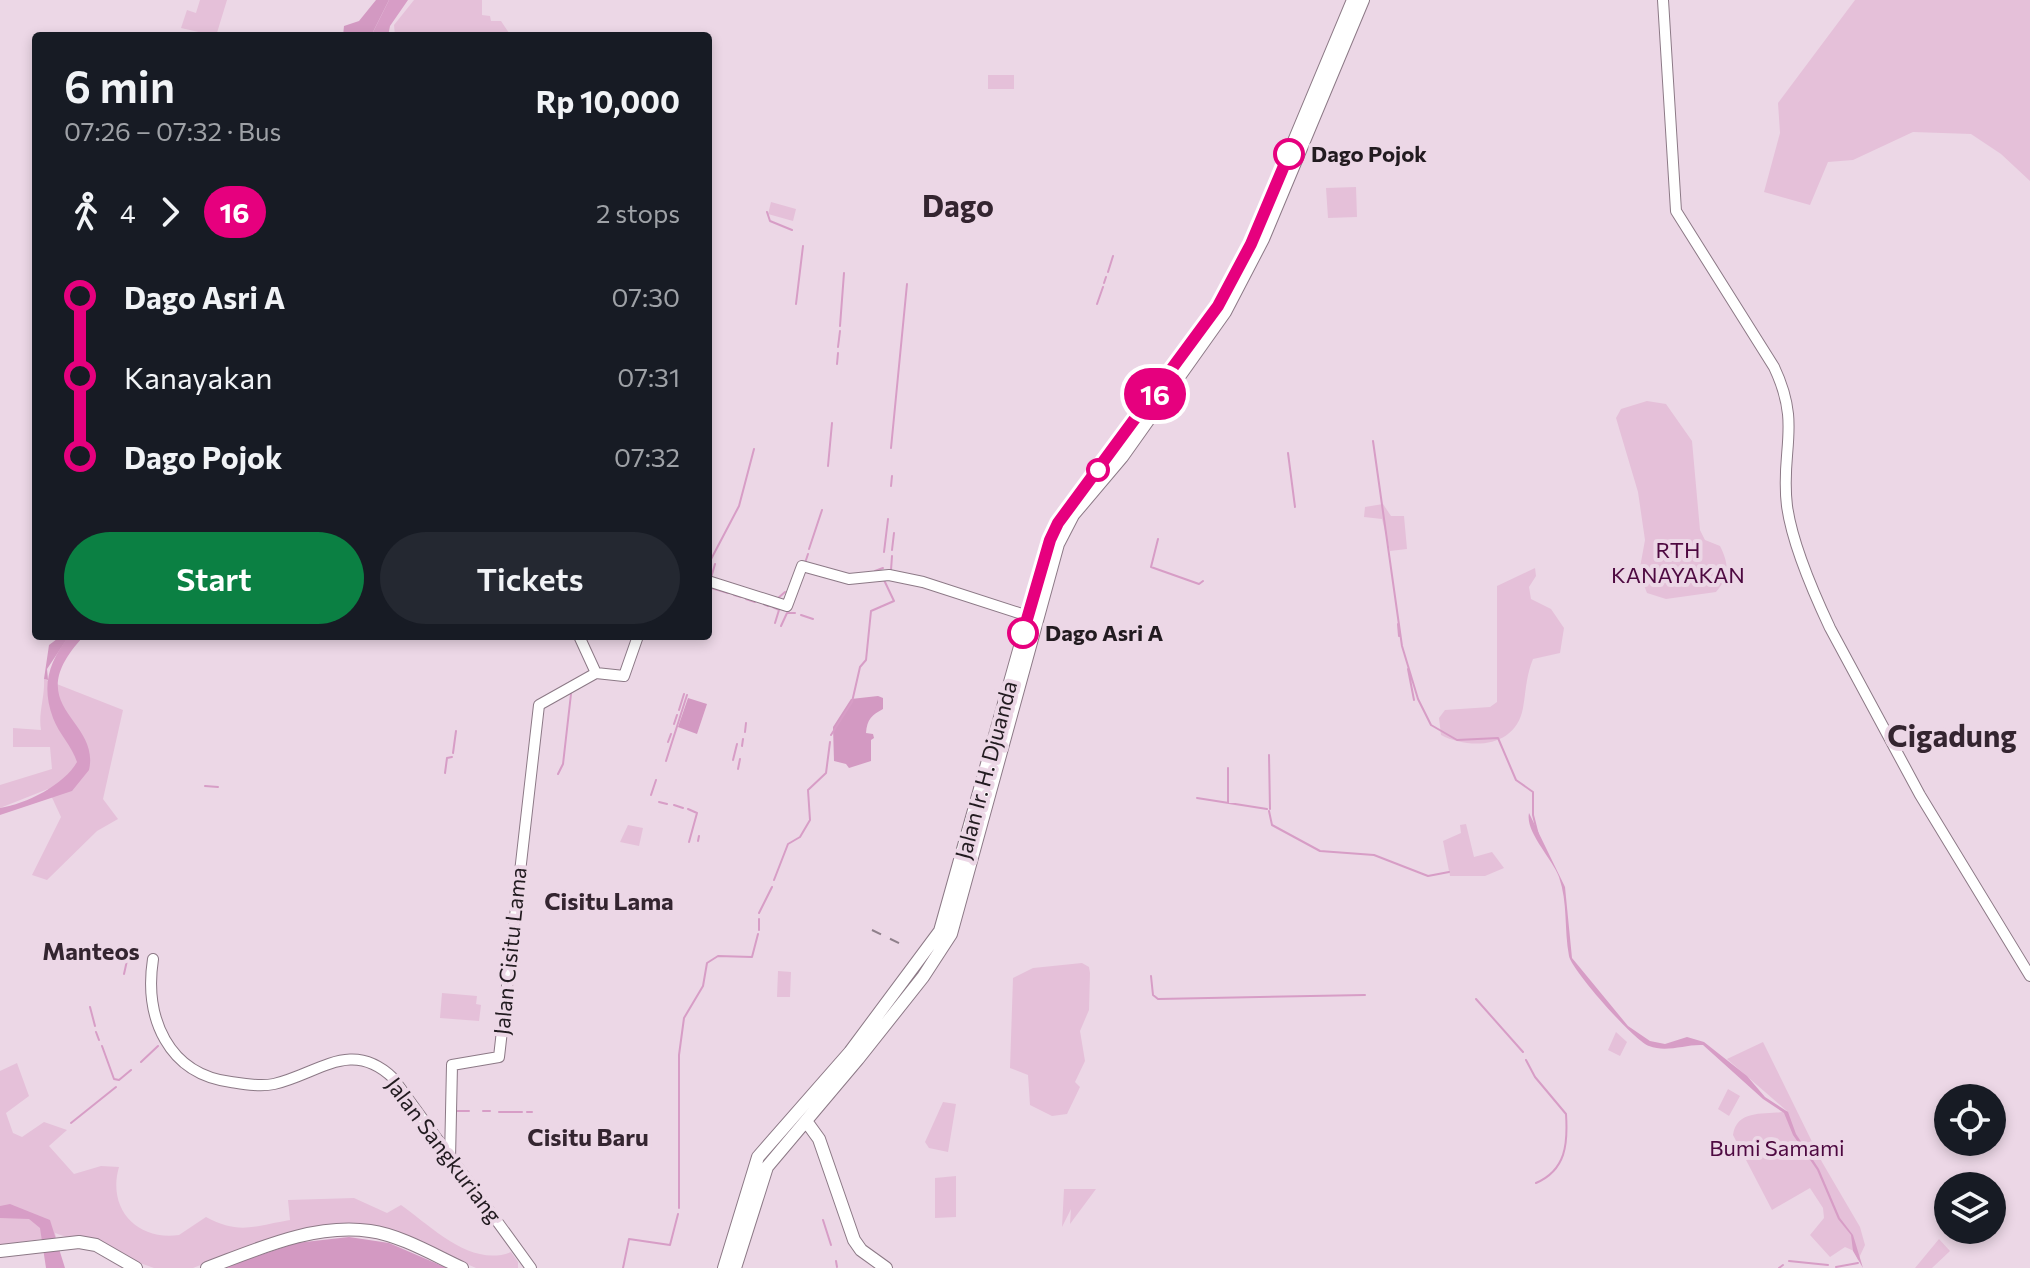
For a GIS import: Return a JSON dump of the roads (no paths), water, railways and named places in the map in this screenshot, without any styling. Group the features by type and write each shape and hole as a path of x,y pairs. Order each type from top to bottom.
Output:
{"main road":[{"name":"Jalan Ir. H. Djuanda","path":"1002,732 1028,613 1066,511 1199,334 1230,285 1268,206 1353,0"},
{"name":"Jalan Ir. H. Djuanda","path":"735,1268 767,1167 806,1121 911,972 949,924 1054,542 1122,457 1225,312 1263,239 1363,0"},
{"name":"Jalan Ir. H. Djuanda","path":"724,1268 758,1157 854,1056"},
{"path":"806,1121 819,1139 854,1240 861,1250 886,1268"},
{"path":"207,1268 274,1243 343,1230 371,1231 390,1236 462,1268"},
{"path":"0,1251 67,1243 96,1245 136,1268"}],"street":[{"path":"1663,0 1676,211 1774,367 1786,394 1791,420 1787,508 1819,600 1830,628 1920,795 2030,976"},
{"path":"712,582 787,606 802,566 849,579 889,575 1028,613"},
{"path":"581,640 596,673 624,676 637,640"},
{"name":"Jalan Cisitu Lama","path":"450,1159 452,1065 499,1057 539,705 596,673"},
{"name":"Jalan Sangkuriang","path":"153,959 151,989 156,1020 165,1045 191,1071 218,1081 268,1085 338,1061 372,1062 393,1078 526,1266"}],"waterway":[{"path":"767,212 770,221 792,230"},
{"path":"796,304 803,246"},
{"path":"1108,272 1113,256"},
{"path":"840,326 844,273"},
{"path":"1104,283 1106,277"},
{"path":"891,448 907,284"},
{"path":"1097,304 1103,287"},
{"path":"838,347 840,331"},
{"path":"837,364 838,353"},
{"path":"828,466 832,423"},
{"path":"1373,441 1402,646 1418,699 1431,725 1457,740 1498,738 1516,780 1533,792 1533,815 1539,839"},
{"path":"712,557 739,506 754,449"},
{"path":"1288,453 1295,507"},
{"path":"891,486 892,476"},
{"path":"809,549 822,510"},
{"path":"884,552 888,519"},
{"path":"892,550 894,533"},
{"path":"1158,539 1151,567 1199,584 1203,581"},
{"path":"805,563 808,554"},
{"path":"891,570 892,556"},
{"path":"712,574 715,564"},
{"path":"875,571 883,568"},
{"path":"831,735 852,702 860,667 866,660 871,611 894,601 884,580"},
{"path":"712,588 728,593"},
{"path":"777,599 785,592"},
{"path":"734,595 741,597"},
{"path":"746,599 755,602"},
{"path":"764,604 768,606"},
{"path":"773,607 779,610 775,623"},
{"path":"781,626 787,613 795,613"},
{"path":"801,615 813,619"},
{"path":"1398,624 1399,636"},
{"path":"1053,633 1072,637"},
{"path":"1408,669 1414,700"},
{"path":"558,774 563,764 571,694"},
{"path":"679,710 684,694"},
{"path":"666,761 687,695"},
{"path":"674,724 677,715"},
{"path":"745,732 746,723"},
{"path":"453,753 456,731"},
{"path":"668,742 671,734"},
{"path":"742,746 743,739"},
{"path":"774,880 788,844 800,837 810,820 808,790 826,773 830,742"},
{"path":"733,760 737,744"},
{"path":"1269,755 1270,809"},
{"path":"445,773 447,758 452,757"},
{"path":"738,769 740,759"},
{"path":"1228,768 1228,803"},
{"path":"651,795 656,780"},
{"path":"205,786 218,787"},
{"path":"1197,798 1267,809"},
{"path":"659,802 667,804"},
{"path":"674,805 683,808"},
{"path":"688,809 697,813 689,842"},
{"path":"1269,811 1272,825 1320,851 1374,855 1428,876 1449,872"},
{"path":"698,841 699,836"},
{"path":"759,913 772,887"},
{"path":"759,919 759,930"},
{"path":"679,1208 679,1055 684,1018 703,986 707,963 718,956 752,957 758,934"},
{"path":"124,974 128,956"},
{"path":"1151,976 1153,995 1158,999 1365,995"},
{"path":"1476,999 1523,1052"},
{"path":"90,1007 95,1026"},
{"path":"96,1032 99,1040"},
{"path":"102,1046 114,1079 119,1080 131,1070"},
{"path":"141,1062 158,1046"},
{"path":"1526,1060 1535,1077 1566,1114 1563,1155 1554,1171 1536,1183"},
{"path":"71,1123 116,1087"},
{"path":"455,1111 469,1111"},
{"path":"483,1111 490,1111"},
{"path":"499,1112 522,1112"},
{"path":"527,1112 532,1112"},
{"path":"623,1268 629,1239 670,1245 678,1214"},
{"path":"823,1220 831,1245"},
{"path":"836,1261 837,1267"},
{"path":"1789,1261 1828,1265"},
{"path":"1836,1267 1858,1263"},
{"path":"1779,1268 1783,1265"}],"railway":[{"path":"872,930 907,947"}],"place":[{"name":"Dago Pojok","path":"1289,154"},
{"name":"Dago Asri A","path":"1023,633"}],"district":[{"name":"Dago","path":"958,207"},
{"name":"Cigadung","path":"1952,737"},
{"name":"Cisitu Lama","path":"609,902"},
{"name":"Manteos","path":"91,952"},
{"name":"Cisitu Baru","path":"588,1138"}],"park label":[{"name":"RTH KANAYAKAN","path":"1678,562"},
{"name":"Bumi Samami","path":"1777,1148"}]}
